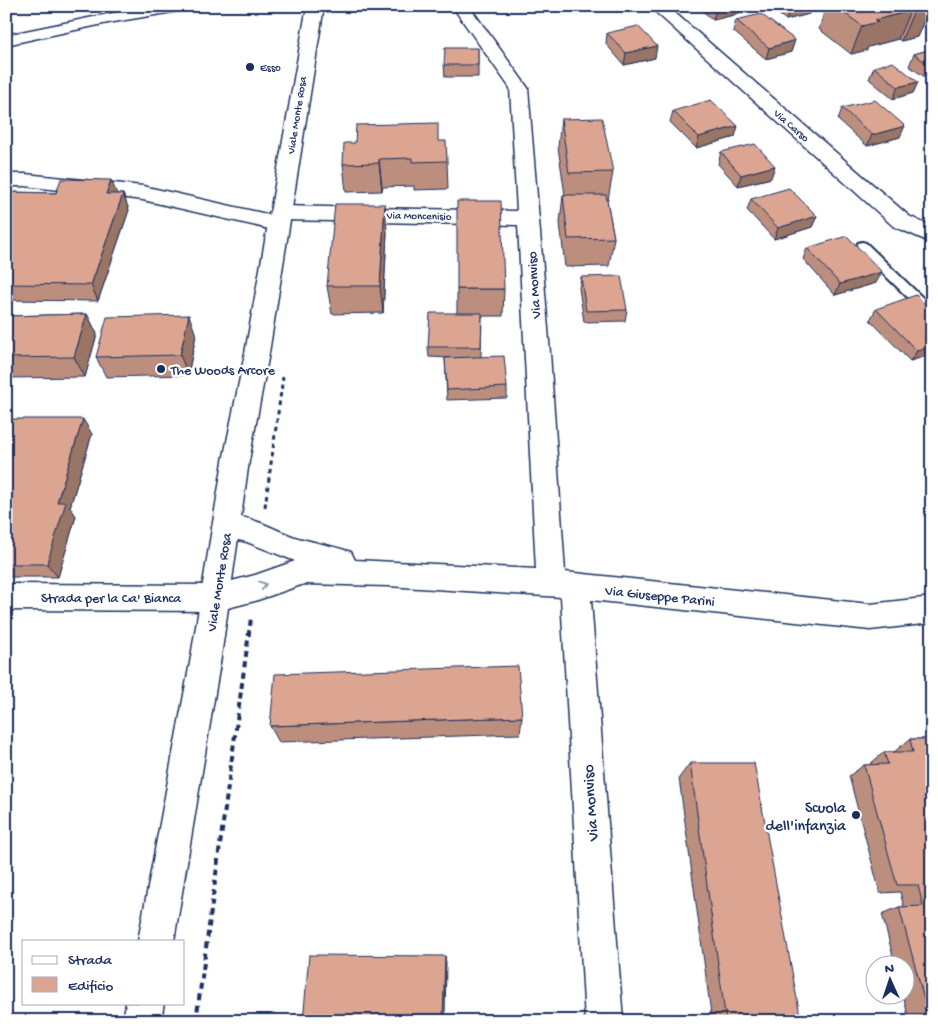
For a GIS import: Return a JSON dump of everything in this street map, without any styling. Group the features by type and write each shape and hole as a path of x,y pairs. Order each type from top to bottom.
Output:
{"street":[{"path":"6,40 108,18 179,6"},
{"name":"Viale Monte Rosa","path":"156,940 216,598 236,461 257,353 316,6"},
{"name":"Via Monviso","path":"460,6 519,88 538,353 563,584 604,1021"},
{"name":"Via Carso","path":"657,6 901,221 932,236"},
{"path":"914,6 932,18"},
{"path":"6,180 25,180 143,193 279,218"},
{"name":"Via Moncenisio","path":"279,218 528,218"},
{"name":"Via Giuseppe Parini","path":"226,527 249,531 294,549 388,573"},
{"name":"Via Giuseppe Parini","path":"216,598 255,588 304,571 388,573 563,584 870,617 932,610"},
{"name":"Strada per la Ca' Bianca","path":"6,597 216,598"},
{"path":"142,1021 145,1004"}],"lane":[{"path":"862,246 932,314"}],"building":[{"path":"712,6 727,6 716,9"},
{"path":"786,6 799,6 790,9"},
{"path":"835,6 925,6 929,9 913,13 910,11 875,20 878,22 862,26"},
{"path":"761,14 795,40 769,48 736,20"},
{"path":"638,26 657,46 626,53 607,33"},
{"path":"445,48 478,48 478,65 444,65"},
{"path":"932,49 932,67 914,54"},
{"path":"893,62 918,82 898,87 874,67"},
{"path":"711,100 738,126 699,137 673,111"},
{"path":"875,100 905,126 872,135 842,108"},
{"path":"602,118 613,172 569,173 561,119"},
{"path":"438,123 438,141 446,141 447,161 412,162 412,158 379,159 379,163 343,164 344,143 355,143 356,125"},
{"path":"755,144 775,166 741,175 721,152"},
{"path":"61,179 111,180 106,194 123,194 91,285 6,284 6,192 56,193"},
{"path":"789,188 817,216 778,228 751,199"},
{"path":"563,195 606,195 614,238 568,239"},
{"path":"457,201 501,201 504,289 457,289"},
{"path":"335,204 385,204 380,286 327,286"},
{"path":"847,236 882,272 840,284 807,248"},
{"path":"621,276 627,310 586,311 581,277"},
{"path":"916,295 932,311 932,346 917,351 876,309"},
{"path":"430,313 482,313 481,347 428,347"},
{"path":"87,314 74,357 6,358 6,316"},
{"path":"189,315 180,355 96,357 107,317"},
{"path":"504,356 507,387 447,390 445,358"},
{"path":"6,419 83,419 57,502 66,502 47,564 6,564"},
{"path":"518,666 522,717 270,726 275,674"},
{"path":"910,739 932,739 932,1021 930,1021 916,970 916,954 912,954 899,907 923,906 918,885 897,885 864,765 888,764 884,752 913,752"},
{"path":"690,763 754,763 801,1021 726,1021"},
{"path":"309,955 445,956 443,1021 303,1021"}],"place":[{"name":"Esso","path":"250,67"},
{"name":"The Woods Arcore","path":"161,369"},
{"name":"Scuola dell'infanzia","path":"856,815"}]}
